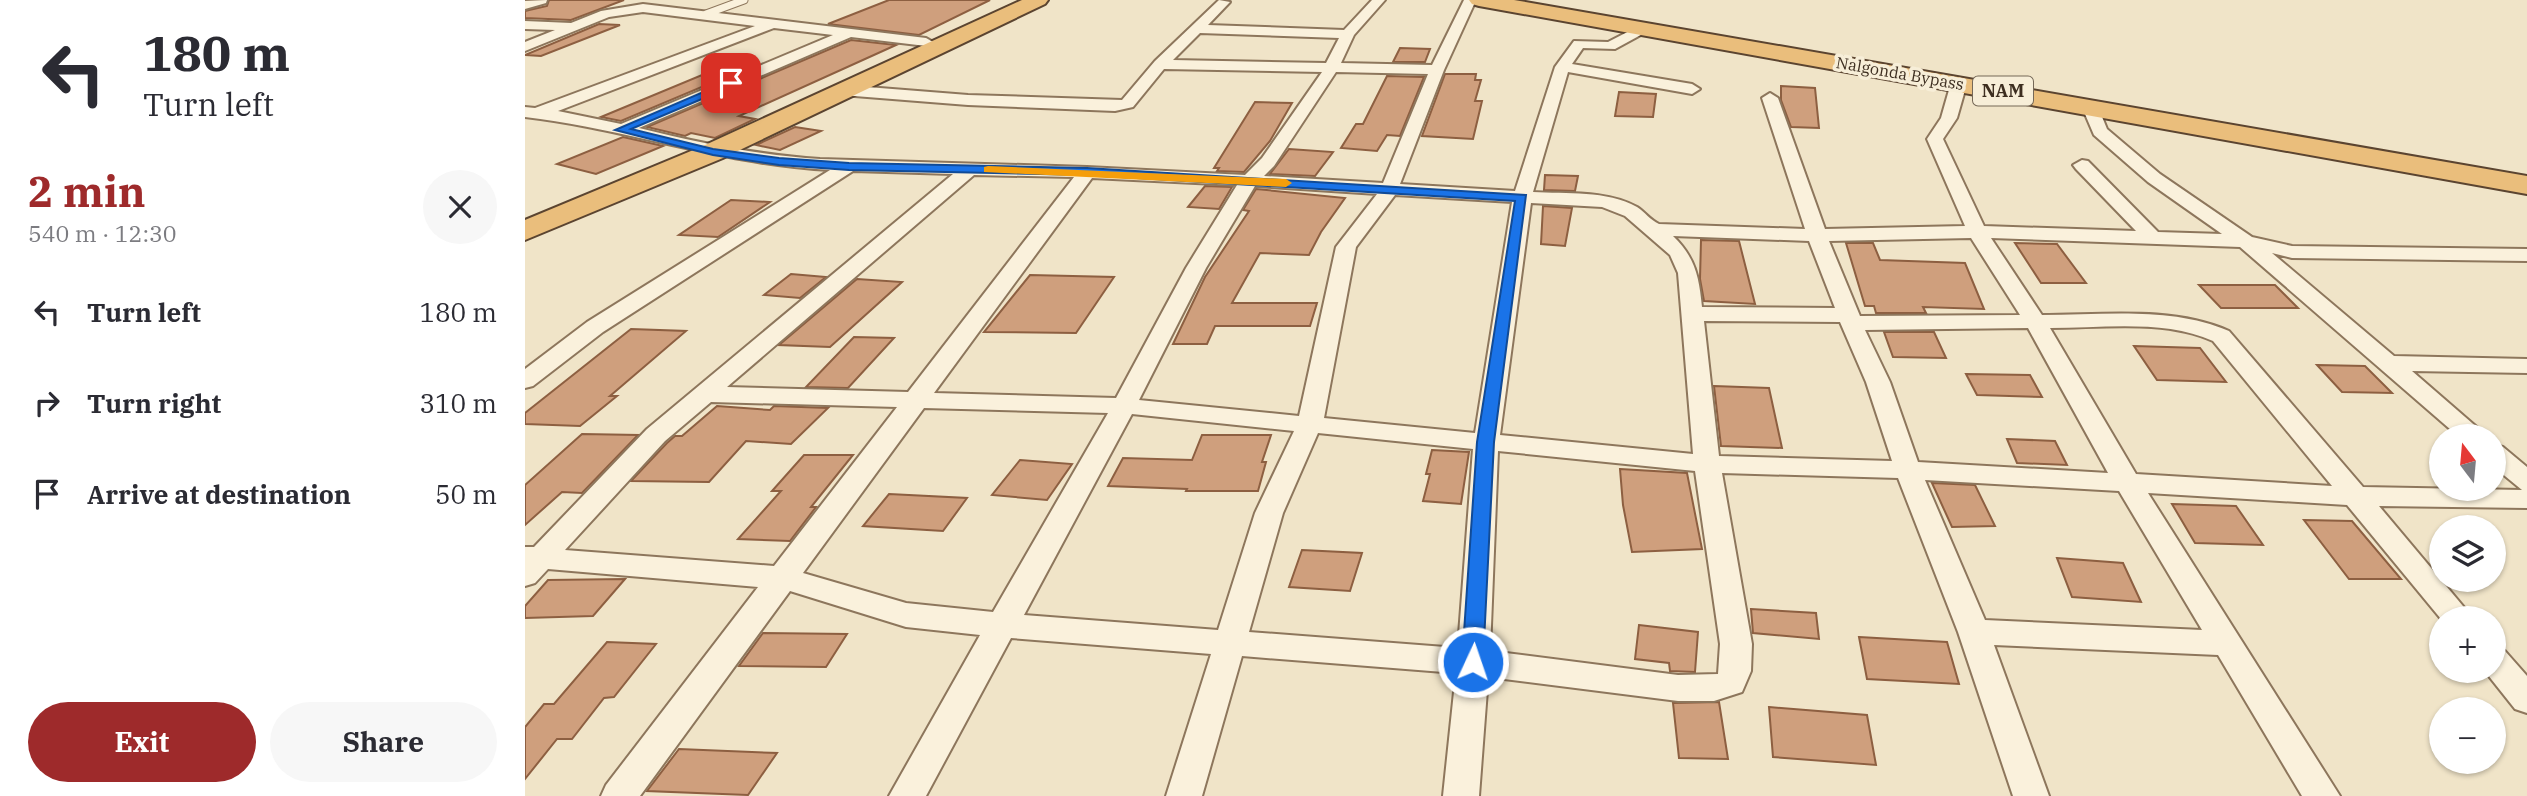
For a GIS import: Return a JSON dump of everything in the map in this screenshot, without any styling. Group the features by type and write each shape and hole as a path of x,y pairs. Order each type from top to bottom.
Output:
{"highway":[{"path":"525,219 705,150 926,41 1019,0"},
{"path":"525,231 1038,0"},
{"name":"Nalgonda Bypass","path":"1479,0 2527,185"},
{"name":"Nalgonda Bypass","path":"1522,0 2527,173"}],"street":[{"path":"525,5 541,0"},
{"path":"907,796 1124,406 1196,268 1249,181 1268,162 1331,69 1348,34 1379,0"},
{"path":"1184,796 1269,513 1310,423 1346,247 1389,190 1437,70 1470,0"},
{"path":"842,90 968,100 1115,106 1128,104 1160,64 1224,2"},
{"path":"525,47 606,14 643,8 926,41"},
{"path":"532,113 773,24"},
{"path":"525,25 575,27"},
{"path":"1461,796 1473,662 1486,442 1522,198 1562,67 1579,44 1610,46 1643,28"},
{"path":"1196,29 1348,34"},
{"path":"620,130 851,33"},
{"path":"1160,64 1437,70"},
{"path":"1562,67 1692,89"},
{"path":"1959,83 1949,118 1935,139 1977,232 2035,321 2127,482 2322,796"},
{"path":"1770,98 1817,235 1878,383 1908,470 1974,632 2031,796"},
{"path":"2090,107 2100,131 2154,178 2245,241 2459,424"},
{"path":"530,564 783,578 906,615 1473,662 1678,688 1714,688 1730,683 1735,671 1736,644 1707,464 1688,272 1679,253 1632,212 1605,202 1249,181 1087,172 779,162 705,150 532,113"},
{"path":"2082,165 2153,238"},
{"path":"525,381 595,327 849,166"},
{"path":"530,564 656,435 969,169"},
{"path":"619,796 1087,172"},
{"path":"1655,230 1817,235 1977,232 2245,241 2292,252 2527,255"},
{"path":"1693,314 1850,319 2181,323 2214,331 2232,346 2353,496 2448,606"},
{"path":"2389,363 2527,366"},
{"path":"703,394 1124,406 1707,464 1908,470 2353,496 2527,499"},
{"path":"2506,464 2527,482"},
{"path":"1974,632 2226,643"},
{"path":"2506,674 2527,699"}],"lane":[{"path":"706,14 744,0"}],"building":[{"path":"549,0 624,0 571,20 525,18 525,11 547,6"},
{"path":"889,0 990,0 919,35 828,24"},
{"path":"599,24 620,25 541,56 525,55"},
{"path":"851,40 896,45 739,116 755,119 715,138 691,133 685,136 647,127"},
{"path":"1400,48 1430,49 1425,62 1393,62"},
{"path":"714,70 735,73 621,121 601,117"},
{"path":"1445,74 1476,74 1475,80 1481,80 1475,101 1482,101 1473,139 1422,136"},
{"path":"1387,76 1424,77 1400,136 1387,135 1377,151 1341,148 1356,124 1363,124"},
{"path":"1781,86 1815,88 1819,128 1791,127 1781,100"},
{"path":"1619,92 1656,94 1653,117 1615,116"},
{"path":"1255,102 1292,103 1270,141 1244,172 1217,171 1219,168 1214,168"},
{"path":"795,127 821,131 780,150 756,145"},
{"path":"623,137 663,146 596,174 557,164"},
{"path":"1289,149 1333,152 1315,176 1270,174"},
{"path":"1545,175 1578,176 1575,191 1544,190"},
{"path":"1205,186 1232,187 1219,209 1188,207"},
{"path":"1256,189 1345,198 1321,232 1309,255 1260,253 1232,303 1317,303 1310,326 1215,326 1207,344 1173,344 1205,277 1249,211 1243,210"},
{"path":"731,200 770,202 718,237 679,235"},
{"path":"1543,206 1572,208 1565,246 1541,244"},
{"path":"1701,240 1739,241 1755,304 1704,301 1700,279"},
{"path":"1846,243 1873,243 1880,260 1965,263 1984,309 1923,307 1926,313 1876,313 1874,306 1865,306"},
{"path":"2015,243 2057,244 2086,283 2041,283"},
{"path":"791,274 826,277 800,298 764,295"},
{"path":"1030,275 1114,277 1076,333 984,332"},
{"path":"857,279 902,282 830,347 779,345"},
{"path":"2199,285 2275,285 2298,308 2221,308"},
{"path":"631,329 686,331 610,396 617,396 580,426 525,424 525,413"},
{"path":"1884,332 1934,332 1946,358 1893,357"},
{"path":"854,337 894,338 848,388 806,387"},
{"path":"2134,346 2200,348 2226,382 2157,380"},
{"path":"2317,365 2365,366 2392,393 2342,392"},
{"path":"1966,374 2030,375 2042,397 1977,395"},
{"path":"1714,386 1769,388 1782,448 1721,446"},
{"path":"717,406 770,410 774,406 828,408 791,444 746,441 709,482 631,481 675,436 682,436"},
{"path":"582,434 638,435 582,493 562,492 525,525 525,485"},
{"path":"1202,435 1271,435 1262,462 1266,462 1258,491 1186,491 1187,489 1108,486 1123,458 1192,460"},
{"path":"2007,439 2055,441 2067,465 2017,463"},
{"path":"1432,450 1469,452 1461,504 1423,501 1430,474 1426,474"},
{"path":"804,455 853,455 811,507 816,507 790,541 738,539 781,491 772,491"},
{"path":"1020,460 1072,464 1047,500 992,495"},
{"path":"1620,469 1687,473 1702,549 1632,552 1623,505"},
{"path":"1932,483 1975,485 1995,526 1952,527"},
{"path":"889,494 967,498 943,531 863,526"},
{"path":"2172,504 2236,506 2263,545 2195,543"},
{"path":"2304,520 2352,521 2401,579 2349,579"},
{"path":"1302,550 1362,553 1350,591 1289,587"},
{"path":"2057,558 2123,563 2141,602 2072,597"},
{"path":"625,579 593,616 525,618 525,606 548,580"},
{"path":"1751,609 1816,613 1819,639 1753,633"},
{"path":"1639,625 1698,632 1695,672 1670,671 1669,663 1635,659"},
{"path":"763,633 847,634 826,667 739,666"},
{"path":"1859,637 1947,642 1959,684 1867,679"},
{"path":"607,642 656,644 614,697 604,698 572,739 557,739 525,779 525,727 544,704 554,704"},
{"path":"1719,702 1728,759 1679,758 1673,703"},
{"path":"1769,707 1867,715 1876,765 1773,757"},
{"path":"679,749 777,753 748,795 647,791"}],"slow traffic":[{"path":"988,169 1286,183"}],"route":[{"path":"731,83 620,130 713,152 779,162 1087,172 1522,198 1486,442 1473,662"}]}
